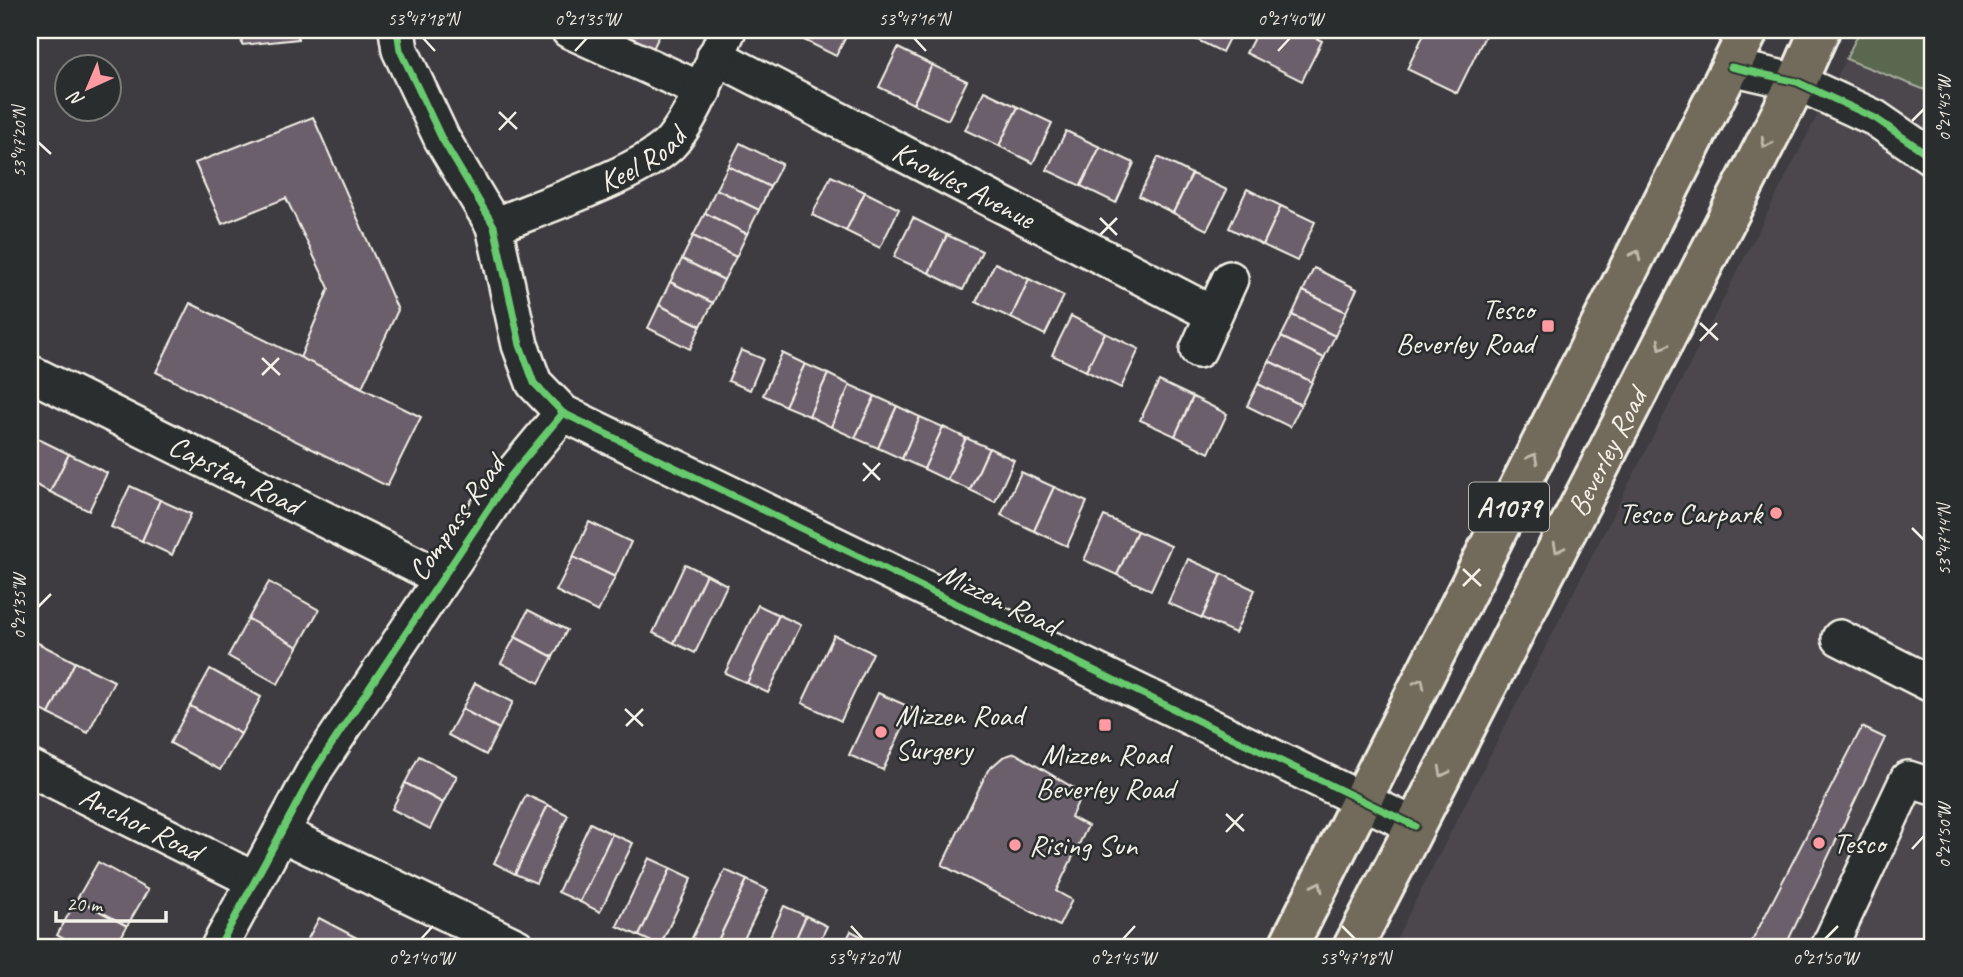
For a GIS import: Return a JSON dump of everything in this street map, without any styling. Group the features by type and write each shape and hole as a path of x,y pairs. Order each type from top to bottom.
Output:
{"main road":[{"name":"A1079","path":"1287,947 1749,30"},
{"name":"Beverley Road","path":"1353,947 1797,82 1820,30"}],"street":[{"path":"397,30 400,50 442,139 494,226 520,345 534,383 563,413"},
{"path":"569,30 703,91"},
{"name":"Keel Road","path":"494,226 648,162 672,142 703,91 722,43"},
{"name":"Knowles Avenue","path":"722,43 1213,314"},
{"path":"1731,67 1797,82 1875,118 1933,158"},
{"path":"1198,351 1230,279"},
{"name":"Capstan Road","path":"30,373 442,578"},
{"name":"Mizzen Road","path":"563,413 1415,827"},
{"name":"Compass Road","path":"219,947 316,768 509,478 563,413"},
{"path":"1840,639 1933,685"},
{"name":"Anchor Road","path":"30,768 254,880"},
{"path":"1829,947 1908,779 1933,787"},
{"path":"281,833 517,947"}],"shaded area":[{"name":"Tesco Carpark","path":"1846,59 1933,93 1933,947 1392,947"}],"green space":[{"path":"1860,30 1933,30 1933,93 1846,59"}],"building":[{"path":"241,30 297,30 298,39 242,45"},
{"path":"605,30 633,30 627,42"},
{"path":"633,30 662,30 651,53 627,42"},
{"path":"797,30 842,30 848,33 836,56 794,35"},
{"path":"1177,30 1233,30 1222,52"},
{"path":"1258,30 1300,30 1322,41 1302,81 1246,53"},
{"path":"1426,30 1488,30 1457,93 1407,69"},
{"path":"898,48 932,65 913,104 879,87"},
{"path":"932,65 967,81 948,120 913,104"},
{"path":"984,91 1018,107 999,146 965,130"},
{"path":"1018,107 1052,123 1033,163 999,146"},
{"path":"313,117 398,310 362,387 300,358 329,288 286,198 222,224 195,163"},
{"path":"1066,131 1100,147 1081,186 1047,170"},
{"path":"740,143 782,164 770,187 728,166"},
{"path":"1100,147 1134,163 1116,203 1081,186"},
{"path":"1158,157 1192,174 1173,213 1139,196"},
{"path":"728,166 770,187 759,210 716,189"},
{"path":"1192,174 1227,190 1207,230 1173,213"},
{"path":"831,176 865,192 846,231 812,215"},
{"path":"716,189 759,210 747,234 705,213"},
{"path":"1247,189 1281,206 1263,245 1229,228"},
{"path":"865,192 899,209 880,248 846,231"},
{"path":"1281,206 1315,222 1297,261 1263,245"},
{"path":"705,213 747,234 736,257 693,236"},
{"path":"913,218 947,235 929,273 894,257"},
{"path":"947,235 982,251 963,290 929,273"},
{"path":"693,236 736,257 724,280 682,259"},
{"path":"682,259 724,280 713,303 670,282"},
{"path":"995,263 1029,279 1011,318 976,302"},
{"path":"1314,268 1357,289 1346,312 1303,291"},
{"path":"1029,279 1064,296 1045,335 1011,318"},
{"path":"670,282 713,303 701,326 659,305"},
{"path":"1303,291 1346,312 1335,336 1292,315"},
{"path":"190,303 421,417 387,486 156,372"},
{"path":"659,305 701,326 690,349 648,328"},
{"path":"1292,315 1335,336 1324,358 1281,337"},
{"path":"1071,316 1105,333 1086,371 1052,355"},
{"path":"1105,333 1139,349 1121,388 1086,371"},
{"path":"1281,337 1324,358 1312,382 1269,361"},
{"path":"741,350 763,359 750,390 728,381"},
{"path":"782,353 805,364 785,406 763,395"},
{"path":"1269,361 1312,382 1301,405 1258,384"},
{"path":"805,364 828,374 809,416 785,406"},
{"path":"828,374 850,385 831,427 809,416"},
{"path":"1159,381 1193,397 1175,436 1140,420"},
{"path":"1258,384 1301,405 1290,427 1247,406"},
{"path":"850,385 875,396 855,438 831,427"},
{"path":"875,396 897,406 878,448 855,438"},
{"path":"1193,397 1227,414 1209,453 1175,436"},
{"path":"897,406 920,417 902,459 878,448"},
{"path":"920,417 943,427 924,469 902,459"},
{"path":"943,427 966,438 947,480 924,469"},
{"path":"30,435 69,454 50,492 30,482"},
{"path":"966,438 989,448 970,490 947,480"},
{"path":"989,448 1014,460 995,502 970,490"},
{"path":"69,454 107,473 89,511 50,492"},
{"path":"1021,472 1054,487 1034,531 1001,515"},
{"path":"130,486 160,500 142,541 111,527"},
{"path":"1054,487 1087,502 1067,546 1034,531"},
{"path":"160,500 191,514 172,555 142,541"},
{"path":"1104,516 1137,531 1117,575 1084,560"},
{"path":"589,522 631,542 615,577 573,557"},
{"path":"1137,531 1171,546 1151,590 1117,575"},
{"path":"573,557 615,577 598,612 556,591"},
{"path":"1188,559 1222,574 1202,618 1168,603"},
{"path":"685,564 706,574 674,643 653,633"},
{"path":"706,574 727,585 695,653 674,643"},
{"path":"1222,574 1255,590 1235,633 1202,618"},
{"path":"269,582 319,610 298,647 248,619"},
{"path":"758,605 779,615 747,683 725,673"},
{"path":"528,610 567,630 553,657 515,637"},
{"path":"779,615 801,625 768,693 747,683"},
{"path":"248,619 298,647 278,684 228,656"},
{"path":"834,635 873,653 841,721 802,703"},
{"path":"515,637 553,657 539,683 501,663"},
{"path":"36,642 75,662 49,714 30,704 30,654"},
{"path":"75,662 114,681 88,733 49,714"},
{"path":"210,669 261,697 241,734 190,706"},
{"path":"475,683 513,702 499,729 462,709"},
{"name":"Mizzen Road Surgery","path":"878,693 912,708 883,770 849,755"},
{"path":"190,706 241,734 220,770 170,743"},
{"path":"462,709 499,729 486,755 448,735"},
{"name":"Tesco","path":"1862,727 1885,738 1785,947 1749,947"},
{"name":"Rising Sun","path":"1015,753 1082,793 1071,817 1088,826 1056,891 1072,900 1059,926 942,865 988,770 1003,757"},
{"path":"419,756 457,776 443,803 405,783"},
{"path":"405,783 443,803 430,829 392,809"},
{"path":"526,795 548,805 515,874 494,863"},
{"path":"548,805 568,815 536,883 515,874"},
{"path":"590,823 612,834 580,902 558,892"},
{"path":"612,834 633,843 600,912 580,902"},
{"path":"649,858 671,868 639,936 617,926"},
{"path":"98,862 148,890 127,926 77,899"},
{"path":"671,868 692,878 660,946 639,936"},
{"path":"725,870 747,880 715,947 712,947 692,938"},
{"path":"747,880 768,890 740,947 715,947"},
{"path":"77,899 127,926 116,947 78,947 57,935"},
{"path":"784,906 806,916 792,947 765,947"},
{"path":"806,916 827,926 817,947 792,947"},
{"path":"319,918 357,938 352,947 305,944"},
{"path":"851,931 882,947 843,947"}],"cycle path":[{"path":"397,30 400,50 442,139 494,226 520,345 534,383 563,413 1415,826"},
{"path":"1731,67 1797,82 1875,118 1933,158"},
{"path":"219,947 316,768 509,478 563,413"}],"place":[{"name":"Tesco Beverley Road","path":"1548,326"},
{"name":"Tesco Carpark","path":"1776,513"},
{"name":"Mizzen Road Beverley Road","path":"1105,725"},
{"name":"Mizzen Road Surgery","path":"881,732"},
{"name":"Tesco","path":"1819,843"},
{"name":"Rising Sun","path":"1015,845"}]}
